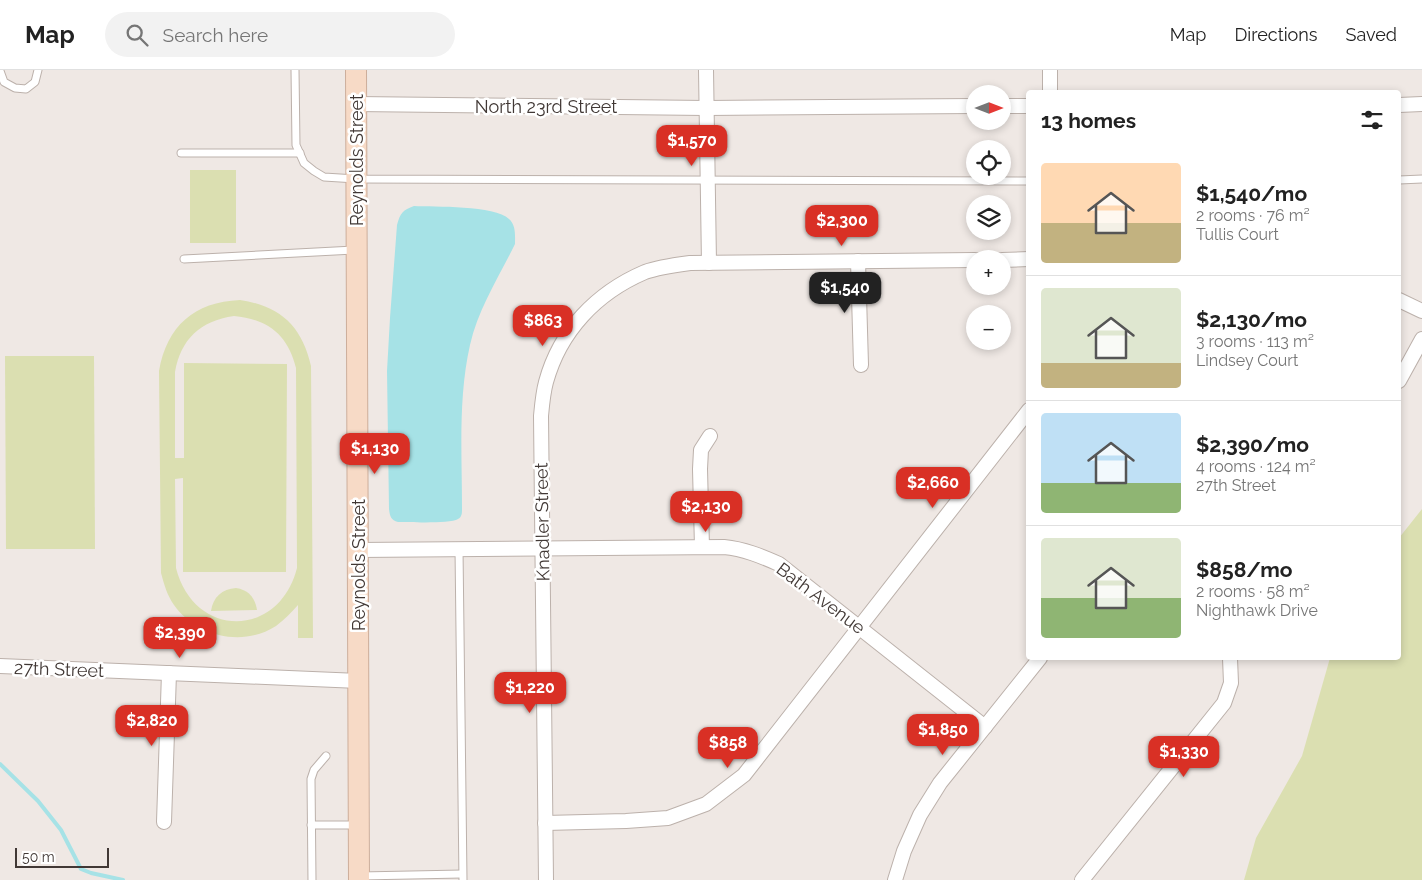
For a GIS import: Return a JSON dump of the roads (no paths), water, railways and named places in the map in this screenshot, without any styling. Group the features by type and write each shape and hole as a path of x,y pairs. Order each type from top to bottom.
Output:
{"main road":[{"name":"Reynolds Street","path":"356,70 359,878"}],"street":[{"path":"706,70 708,263"},
{"path":"1050,70 1050,90"},
{"name":"North 23rd Street","path":"356,104 706,108 966,106"},
{"path":"1401,105 1422,104"},
{"path":"1011,106 1026,106"},
{"path":"1011,260 1026,259"},
{"name":"Knadler Street","path":"546,880 541,416 545,383 556,353 574,324 595,302 617,286 646,272 668,266 708,263 966,260"},
{"path":"858,261 861,365"},
{"path":"1401,301 1422,311"},
{"path":"1401,377 1422,339"},
{"path":"545,822 626,822 668,818 706,804 744,775 1026,414"},
{"path":"702,547 701,450 710,436"},
{"name":"Bath Avenue","path":"358,550 702,547 738,549 758,554 779,564 860,626 985,727"},
{"path":"895,880 904,851 920,816 940,783 1038,660"},
{"path":"1082,880 1224,703 1231,683 1230,660"},
{"name":"27th Street","path":"0,666 358,681"},
{"path":"164,822 169,673"}],"lane":[{"path":"0,71 4,82 15,88 26,88 35,82 38,70"},
{"path":"296,70 296,145 304,163 314,172 324,177 356,179 1026,180"},
{"path":"181,153 300,153"},
{"path":"1401,180 1422,180"},
{"path":"184,259 357,250"},
{"path":"359,878 462,877 459,550"},
{"path":"312,880 311,779 314,770 326,756"},
{"path":"311,825 359,825"}],"water":[{"path":"414,206 491,211 502,214 509,219 515,230 515,244 478,319 470,345 462,406 462,513 458,519 447,522 398,522 391,518 389,509 387,371 397,225 402,212"}],"waterway":[{"path":"0,764 38,801 61,830 81,869 123,880"}]}
